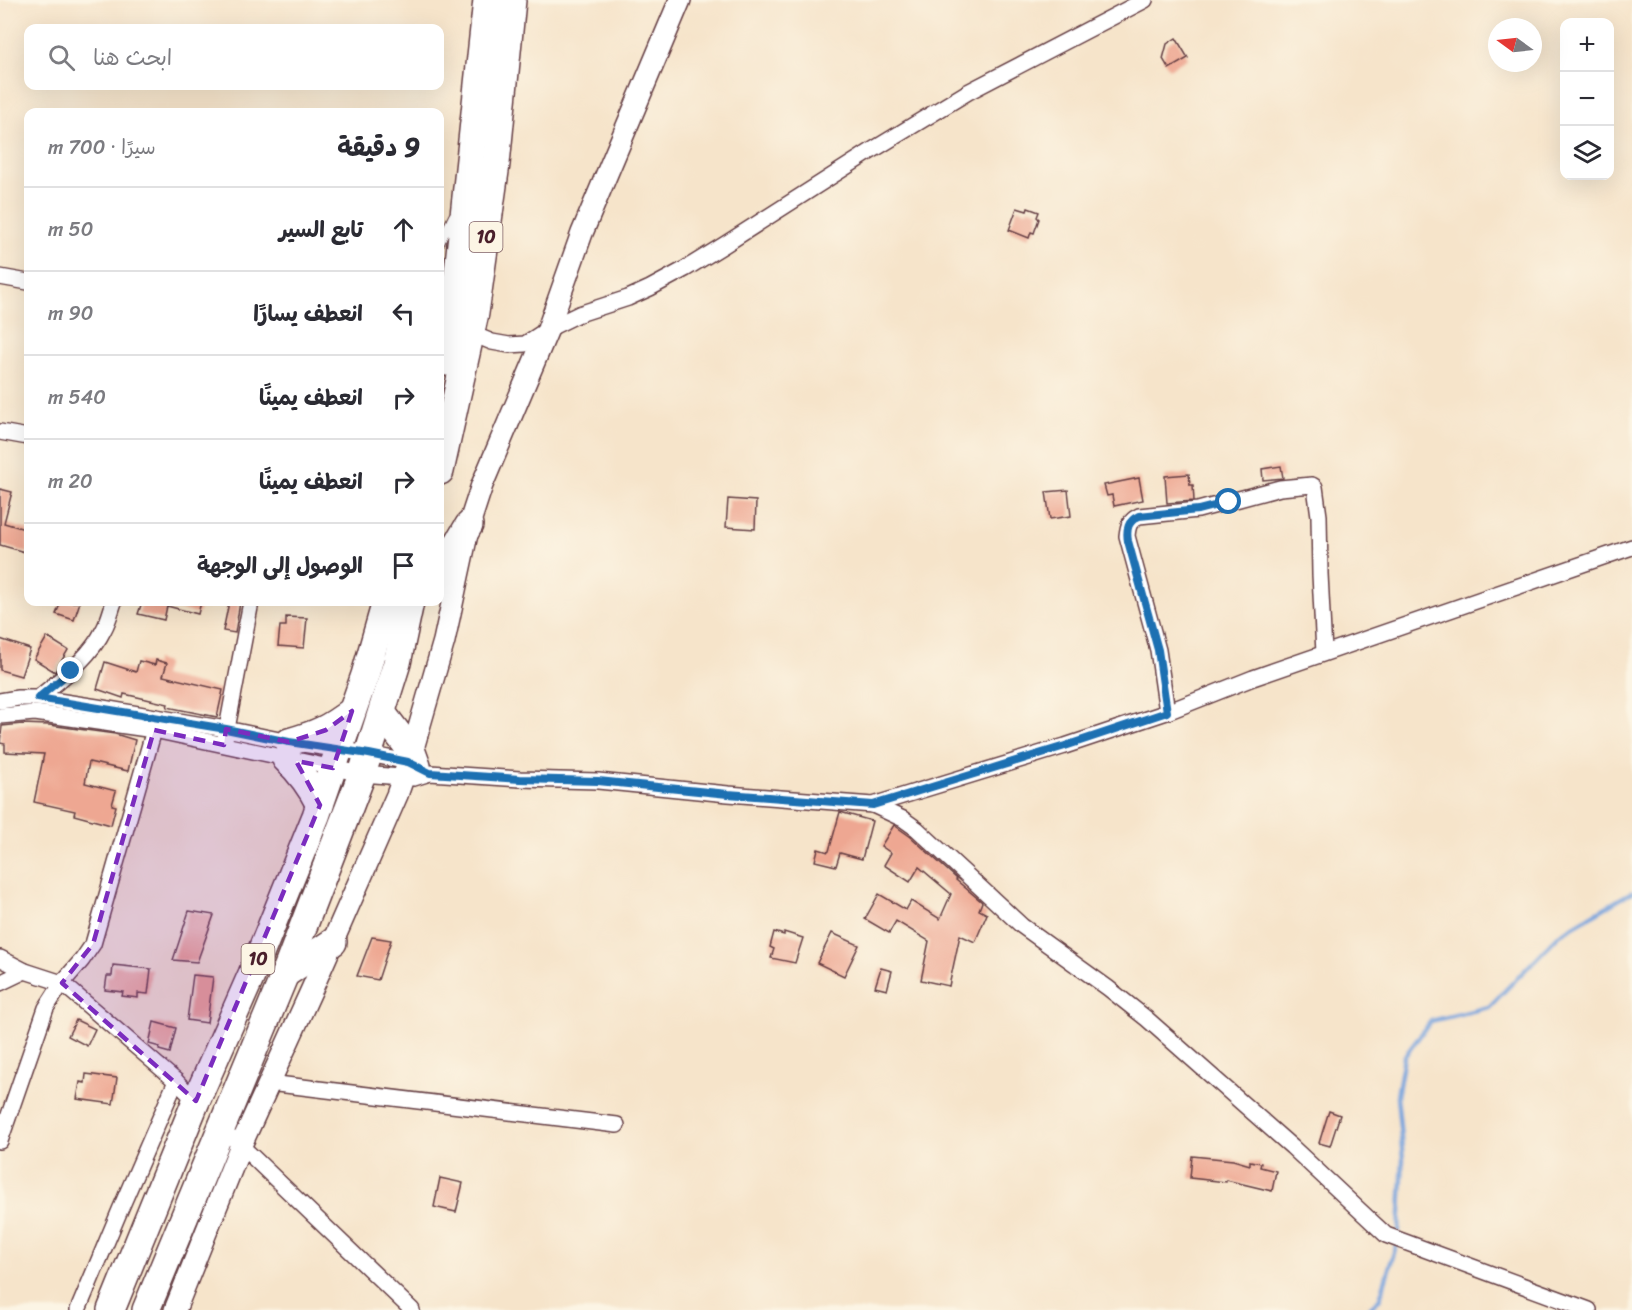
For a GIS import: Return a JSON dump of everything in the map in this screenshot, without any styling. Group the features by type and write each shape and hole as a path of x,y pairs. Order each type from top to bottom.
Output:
{"highway":[{"name":"10","path":"444,431 468,188 507,1"},
{"name":"10","path":"444,374 453,342 475,313 496,164 507,1"},
{"path":"444,567 469,525"},
{"name":"10","path":"111,1310 196,1101 252,975 320,805 337,759 385,606"},
{"name":"10","path":"146,1310 285,974 366,764 397,663 409,606"},
{"path":"403,636 421,606"},
{"path":"320,805 309,783 287,750 326,730 352,711"},
{"path":"382,713 411,770"},
{"path":"285,974 333,942"}],"street":[{"path":"174,1310 241,1145 411,770 444,641 469,525 482,485 548,329 582,233 680,0"},
{"path":"453,342 492,342 519,346 579,314 628,298 685,269 968,92 1145,0"},
{"path":"0,277 24,281"},
{"path":"0,432 24,436"},
{"path":"1167,712 1158,650 1127,536 1131,520 1139,516 1198,510 1280,488 1312,485 1315,487 1319,516 1324,653"},
{"path":"873,805 1167,712 1253,678 1632,547"},
{"path":"38,698 71,671 92,648 105,628 113,606"},
{"path":"225,737 250,606"},
{"path":"0,701 38,698 287,750 411,770 520,779 598,781 873,805 903,819 917,829 1022,926 1147,1019 1292,1147 1386,1235 1588,1310"},
{"path":"0,716 35,713 153,730 225,737"},
{"path":"0,1141 46,1008 62,983 93,944 153,730"},
{"path":"0,958 25,971 62,983 196,1101"},
{"path":"0,983 25,971"},
{"path":"78,1310 176,1081"},
{"path":"269,1083 617,1125"},
{"path":"221,1127 412,1310"}],"lane":[{"path":"444,235 468,188"}],"highlighted area":[{"path":"352,711 333,768 296,761 320,805 196,1101 62,983 93,944 154,730 224,745 226,729 289,742 326,730"}],"building":[{"path":"1176,38 1188,58 1169,69 1163,59 1167,44"},
{"path":"1017,208 1027,211 1028,208 1039,212 1034,233 1031,232 1029,238 1009,230"},
{"path":"1281,466 1283,478 1263,480 1262,469"},
{"path":"1189,474 1190,485 1193,485 1194,501 1167,503 1165,476"},
{"path":"1139,478 1143,500 1114,506 1112,495 1107,496 1104,485"},
{"path":"0,489 12,492 4,523 24,529 24,552 0,545"},
{"path":"1068,490 1071,516 1050,519 1046,492"},
{"path":"728,499 756,501 755,529 726,527"},
{"path":"59,606 79,606 74,620 56,614"},
{"path":"141,606 167,606 164,620 138,614"},
{"path":"167,606 200,606 198,614"},
{"path":"228,606 239,606 235,633 223,631"},
{"path":"286,617 307,618 304,648 278,646 280,626 286,626"},
{"path":"47,637 68,650 55,672 34,659"},
{"path":"0,639 30,649 21,676 0,670"},
{"path":"156,660 167,663 163,676 223,690 217,717 167,707 168,704 124,694 123,698 97,689 105,662 136,672 139,661 155,665"},
{"path":"49,725 115,734 135,740 128,771 89,762 85,783 116,791 112,805 116,806 111,825 74,815 75,811 34,802 44,754 5,752 5,744 0,743 2,726"},
{"path":"840,812 872,821 862,859 840,853 836,866 815,861 818,849 829,851"},
{"path":"894,825 911,837 982,902 979,910 987,914 975,942 960,935 949,986 921,980 929,941 896,921 889,933 865,919 879,894 906,910 911,901 940,919 951,894 919,867 910,882 884,865 891,853 881,846"},
{"path":"189,911 214,915 197,962 173,960"},
{"path":"774,932 784,935 784,932 803,938 795,963 771,958 774,949 770,947"},
{"path":"832,933 859,945 844,976 817,963"},
{"path":"372,937 391,940 378,980 357,976"},
{"path":"113,965 151,969 148,994 138,993 138,998 122,996 123,992 105,990 107,976 112,976"},
{"path":"881,968 892,971 887,990 875,987"},
{"path":"193,975 213,977 207,1023 187,1020"},
{"path":"76,1020 95,1029 87,1046 68,1036"},
{"path":"154,1022 176,1028 170,1053 149,1044"},
{"path":"86,1074 117,1078 113,1104 77,1099 80,1082 85,1083"},
{"path":"1329,1111 1340,1115 1330,1146 1319,1143"},
{"path":"1192,1156 1233,1160 1250,1165 1250,1161 1261,1163 1260,1167 1276,1171 1272,1191 1226,1180 1226,1182 1190,1178"},
{"path":"440,1178 463,1183 456,1212 434,1207"}],"waterway":[{"path":"1399,1231 1403,1159 1397,1096 1404,1057 1431,1021 1489,1007 1560,934 1632,892"},
{"path":"1368,1310 1380,1298 1396,1246"}],"route":[{"path":"71,671 38,698 369,754 408,762 430,773 598,781 873,805 1167,712 1158,650 1128,541 1129,525 1131,520 1139,516 1198,510 1229,502"}]}
